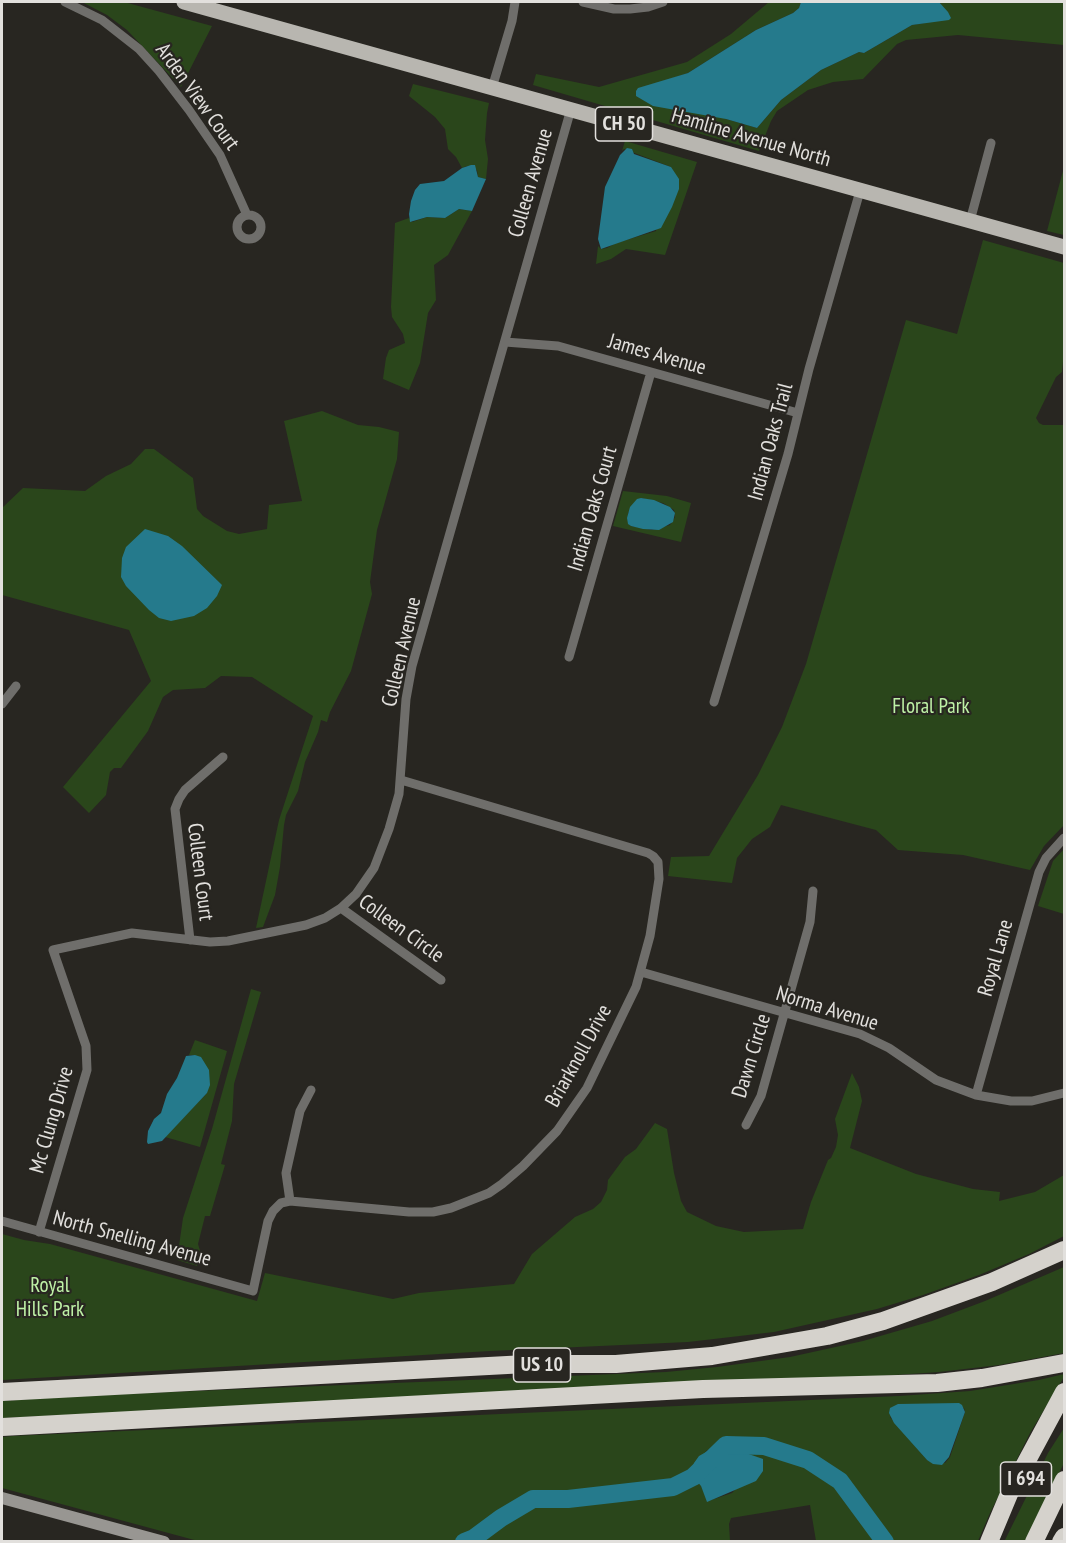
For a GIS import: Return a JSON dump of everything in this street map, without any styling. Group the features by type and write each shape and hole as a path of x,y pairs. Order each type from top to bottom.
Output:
{"highway":[{"name":"US 10","path":"2,1392 515,1365 616,1364 712,1356 793,1343 883,1321 992,1282 1065,1250"},
{"name":"US 10","path":"2,1427 703,1389 937,1383 982,1378 1065,1363"},
{"path":"989,1542 1009,1494 1058,1414 1065,1392"},
{"name":"I 694","path":"996,1542 1058,1414"},
{"name":"I 694","path":"1034,1542 1065,1480"},
{"path":"1061,1542 1065,1536"}],"main road":[{"name":"Hamline Avenue North","path":"192,2 1065,247"}],"street":[{"name":"Arden View Court","path":"65,2 102,20 139,49 159,71 220,154 246,215"},
{"path":"492,88 512,21 515,2"},
{"path":"583,2 614,9 648,7 663,2"},
{"name":"Colleen Avenue","path":"53,950 132,933 190,940 228,941 306,925 325,918 341,908 356,894 374,868 394,812 401,780 406,699 412,666 571,109"},
{"path":"970,221 991,142"},
{"name":"Indian Oaks Trail","path":"714,702 756,555 774,501 860,191"},
{"name":"James Avenue","path":"505,342 558,346 798,413"},
{"name":"Indian Oaks Court","path":"569,657 651,372"},
{"path":"2,704 16,686"},
{"name":"Colleen Court","path":"190,940 175,809 184,790 224,757"},
{"name":"Briarknoll Drive","path":"290,1201 409,1212 433,1212 451,1208 489,1192 529,1160 557,1131 571,1111 586,1088 636,987 641,972 650,936 659,879 658,862 653,856 401,780"},
{"name":"Royal Lane","path":"976,1095 1039,872 1046,858 1065,838"},
{"name":"Dawn Circle","path":"746,1125 760,1096 810,922 813,891"},
{"name":"Colleen Circle","path":"341,908 441,980"},
{"name":"Mc Clung Drive","path":"39,1232 87,1070 86,1046 53,950"},
{"name":"Norma Avenue","path":"641,972 875,1040 936,1080 976,1095 1011,1101 1032,1101 1065,1093"},
{"path":"290,1201 286,1173 300,1111 311,1090"},
{"name":"North Snelling Avenue","path":"2,1221 253,1291 268,1221 273,1210 281,1203 290,1201"},
{"path":"2,1498 161,1541"}],"green space":[{"path":"82,2 124,2 212,26 181,87 127,30 107,15"},
{"path":"769,2 801,2 799,8 793,13 756,30 688,73 670,79 726,119 757,128 781,100 821,70 859,52 864,53 912,25 925,23 941,3 939,2 1064,2 1064,45 958,35 906,40 897,44 863,79 833,82 808,90 777,111 759,151 533,85 536,74 599,87 687,62 731,34"},
{"path":"413,84 489,103 485,140 488,159 486,179 478,177 477,170 467,166 462,168 448,149 445,129 435,117 409,96"},
{"path":"625,141 697,162 665,255 626,249 611,259 596,264 598,246 601,249 607,248 656,231 671,167 624,149 622,151"},
{"path":"1064,167 1064,235 1047,231"},
{"path":"459,209 472,211 448,255 434,265 436,300 428,313 420,363 409,390 383,379 389,350 405,343 403,334 392,317 391,307 395,223 409,218 412,222 427,217 445,218"},
{"name":"Floral Park","path":"983,240 1064,263 1062,372 1056,377 1036,418 1043,425 1064,425 1064,825 1044,846 1030,870 963,855 898,850 876,830 781,805 770,827 752,839 737,858 732,883 668,876 671,857 709,856 758,775 782,727 806,664 906,320 957,334"},
{"path":"322,411 358,425 399,432 397,459 377,530 370,582 372,594 351,671 327,722 321,720 305,762 298,791 286,815 275,895 263,927 256,928 279,820 313,716 252,677 221,676 205,688 173,690 163,697 148,731 121,768 114,768 110,772 106,795 89,813 63,787 151,681 129,630 2,595 2,508 23,488 85,491 106,476 131,464 145,449 154,449 193,478 197,509 203,516 227,531 239,534 267,529 269,505 302,501 284,421"},
{"path":"623,491 667,496 691,503 681,542 613,526","holes":["641,498 663,503 674,510 675,517 670,525 652,530 631,526 628,523 628,513"]},
{"path":"1064,849 1064,914 1038,906 1053,861"},
{"path":"251,989 261,992 234,1084 232,1121 221,1164 225,1165 210,1216 205,1216 198,1244 201,1254 197,1266 177,1260 183,1218 212,1129"},
{"path":"195,1040 227,1051 200,1147 165,1137 207,1093 195,1055 189,1055"},
{"name":"Royal Hills Park","path":"852,1073 859,1087 862,1101 850,1148 916,1174 973,1189 1000,1192 999,1201 1035,1192 1064,1175 1064,1236 979,1275 923,1295 877,1309 774,1332 688,1342 490,1351 2,1380 2,1234 50,1244 257,1301 265,1273 393,1299 419,1293 514,1284 532,1254 575,1217 593,1209 601,1202 607,1190 608,1180 625,1157 636,1149 655,1123 667,1129 674,1173 681,1201 687,1212 716,1226 744,1232 803,1229 811,1202 828,1160 836,1147 838,1135 835,1119"},
{"path":"1064,1267 1064,1353 999,1365 939,1372 836,1379 2,1418 2,1401 73,1396 666,1372 790,1357 863,1341 932,1321"},
{"path":"1064,1374 1030,1433 978,1541 816,1541 810,1505 731,1518 730,1541 198,1541 2,1488 2,1437 899,1396 970,1391","holes":["964,1408 965,1412 950,1457 945,1463 927,1460 890,1417","720,1444 763,1460 732,1493 708,1501 701,1486 706,1451"]},
{"path":"1064,1428 1064,1463 1025,1541 1004,1542 1048,1453"}],"water":[{"path":"801,2 939,2 951,18 912,25 864,53 859,52 821,70 781,100 757,128 726,119 653,106 636,96 638,88 688,73 756,30 793,13 799,8"},
{"path":"627,148 632,149 634,154 671,167 679,179 679,189 661,228 601,249 598,239 605,187 620,155"},
{"path":"475,165 478,177 486,179 472,211 459,209 445,218 427,217 410,222 411,201 420,184 444,181 462,168"},
{"path":"641,498 654,500 670,507 675,513 673,522 659,530 643,529 628,524 630,507"},
{"path":"145,529 168,536 182,546 222,585 217,596 207,608 194,616 171,621 159,618 126,586 121,577 122,558 126,547"},
{"path":"186,1056 201,1057 209,1070 210,1085 207,1093 162,1141 148,1144 148,1131 154,1119 161,1113 167,1094"},
{"path":"959,1403 965,1412 949,1457 942,1465 933,1464 927,1460 894,1423 889,1413 890,1408 898,1404"},
{"path":"720,1444 763,1459 763,1471 756,1481 707,1502 701,1486 691,1474 699,1456"}],"waterway":[{"path":"464,1542 474,1538 533,1499 568,1499 673,1487 693,1477 726,1445 764,1446 808,1460 840,1481 885,1542"}]}
